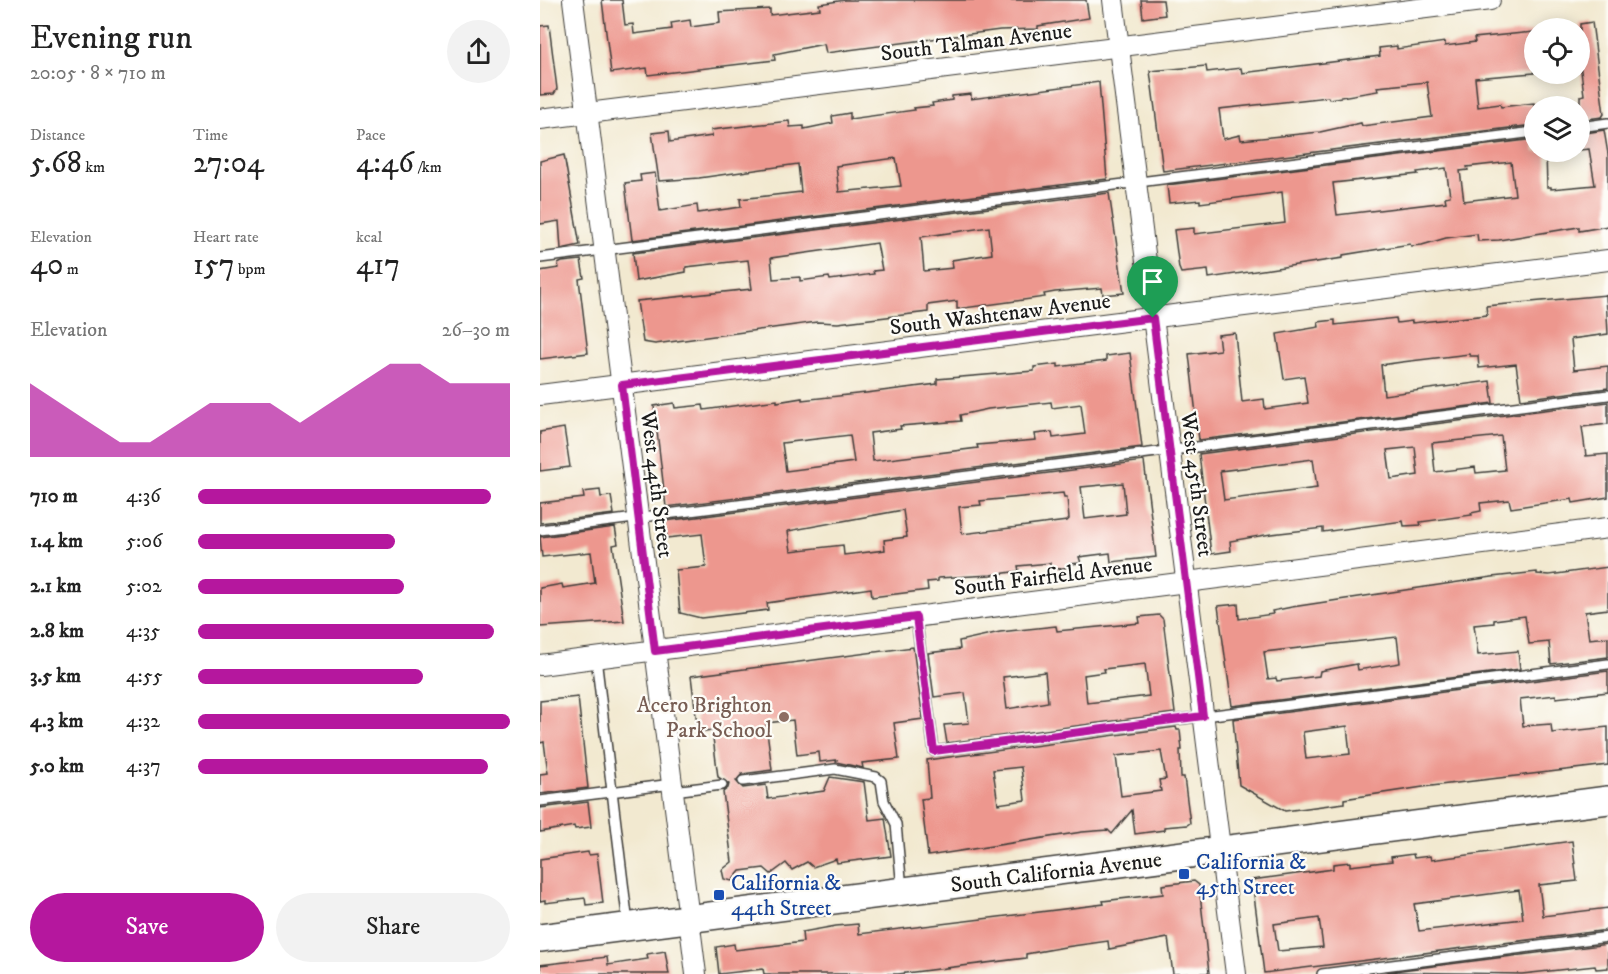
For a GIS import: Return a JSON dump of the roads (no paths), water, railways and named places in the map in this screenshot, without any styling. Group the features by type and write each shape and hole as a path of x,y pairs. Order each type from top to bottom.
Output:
{"main road":[{"name":"South California Avenue","path":"540,938 1608,800"}],"street":[{"name":"West 44th Street","path":"573,0 696,974"},
{"name":"West 45th Street","path":"1113,0 1236,974"},
{"name":"South Talman Avenue","path":"540,119 1490,0"},
{"name":"South Washtenaw Avenue","path":"540,396 1608,260"},
{"name":"South Fairfield Avenue","path":"540,665 1608,528"}],"lane":[{"path":"1590,126 1608,123"},
{"path":"540,258 1524,133"},
{"path":"540,530 1608,394"},
{"path":"916,617 934,751 1608,664"},
{"path":"596,658 628,927"},
{"path":"743,782 835,769 876,777 881,781 884,801 896,824 903,891"},
{"path":"540,801 612,792 722,784"},
{"path":"1322,974 1608,937"}],"place":[{"name":"Acero Brighton Park School","path":"784,717"},
{"name":"California & 45th Street","path":"1184,874"},
{"name":"California & 44th Street","path":"719,895"}]}
